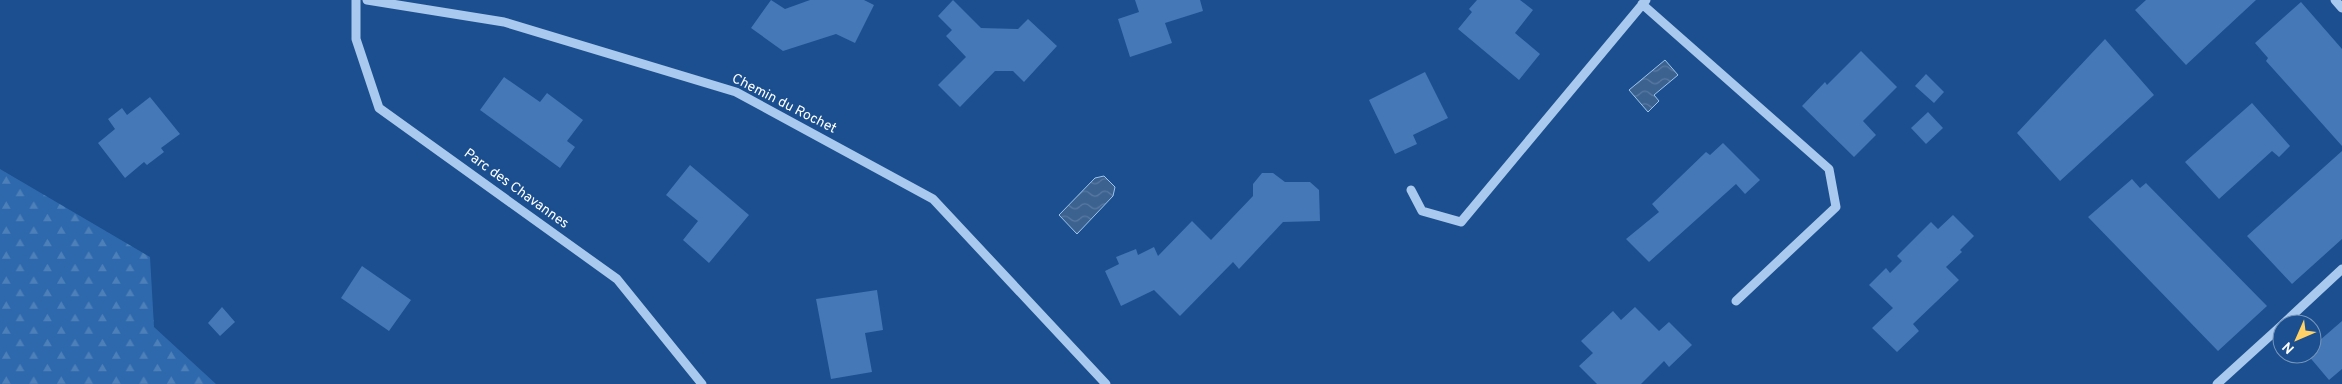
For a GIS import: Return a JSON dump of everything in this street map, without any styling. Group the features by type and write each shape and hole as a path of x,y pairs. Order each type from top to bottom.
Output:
{"street":[{"name":"Parc des Chavannes","path":"356,0 356,40 379,108 617,279 702,384"},
{"name":"Chemin du Rochet","path":"367,0 504,22 736,92 933,199 1106,384"},
{"path":"2335,0 2342,8"},
{"path":"1411,190 1422,211 1461,222 1644,2 1829,169 1836,207 1736,301"},
{"path":"2293,314 2342,269"},
{"path":"2217,384 2272,333"}],"green space":[{"path":"0,169 150,257 154,327 216,384 0,384"}],"water":[{"path":"1665,60 1678,75 1654,95 1659,101 1648,112 1629,90"},
{"path":"1104,176 1115,187 1113,196 1077,234 1059,215 1095,178"}],"building":[{"path":"771,0 785,9 810,0 864,0 874,5 855,43 836,34 783,51 751,28"},
{"path":"953,0 981,28 1018,29 1028,19 1057,46 1024,82 1013,71 995,71 960,107 938,85 966,57 946,36 952,30 938,16"},
{"path":"1135,0 1200,0 1203,11 1165,23 1172,43 1130,57 1118,19 1139,12"},
{"path":"1477,0 1520,0 1533,10 1515,33 1540,54 1519,80 1458,29 1472,12 1469,9"},
{"path":"2146,0 2256,0 2186,65 2135,10"},
{"path":"2301,2 2342,49 2342,146 2266,61 2268,58 2255,43"},
{"path":"2105,39 2154,95 2060,181 2017,133"},
{"path":"1861,51 1897,87 1863,121 1876,135 1854,157 1802,106 1825,82 1827,85"},
{"path":"1425,72 1448,118 1413,135 1417,144 1395,154 1369,100"},
{"path":"1926,74 1944,92 1934,103 1915,86"},
{"path":"504,77 540,102 547,93 583,120 567,141 575,147 560,168 480,110"},
{"path":"150,97 180,134 161,148 164,152 147,165 144,162 125,178 98,143 115,129 108,119 122,108 127,115"},
{"path":"2252,103 2290,146 2279,157 2272,151 2219,199 2185,162"},
{"path":"1928,112 1943,128 1926,144 1911,128"},
{"path":"1723,143 1760,180 1745,194 1736,184 1649,262 1626,239 1659,212 1652,204 1706,152 1710,155"},
{"path":"2342,151 2342,239 2292,284 2247,236"},
{"path":"690,165 749,215 709,263 683,240 698,221 666,195"},
{"path":"1262,173 1273,173 1285,182 1310,182 1319,190 1320,221 1283,222 1239,269 1233,262 1180,316 1154,290 1121,306 1105,271 1119,264 1116,257 1136,249 1138,255 1154,247 1158,256 1192,221 1211,240 1253,196 1253,184"},
{"path":"2132,179 2140,188 2146,183 2267,306 2218,351 2088,217"},
{"path":"1953,215 1974,236 1960,250 1962,252 1946,267 1959,280 1913,324 1919,331 1897,352 1872,328 1893,308 1869,285 1886,268 1890,273 1902,261 1897,256 1931,222 1938,229"},
{"path":"362,266 411,300 389,331 341,298"},
{"path":"877,290 883,330 865,333 872,372 831,379 816,299"},
{"path":"222,307 235,322 220,336 208,323"},
{"path":"1635,307 1659,331 1669,322 1692,345 1669,367 1664,361 1641,384 1597,384 1579,366 1593,353 1581,341 1613,311 1621,320"},
{"path":"2342,321 2342,369 2329,380 2315,364 2322,364 2322,338"}]}
